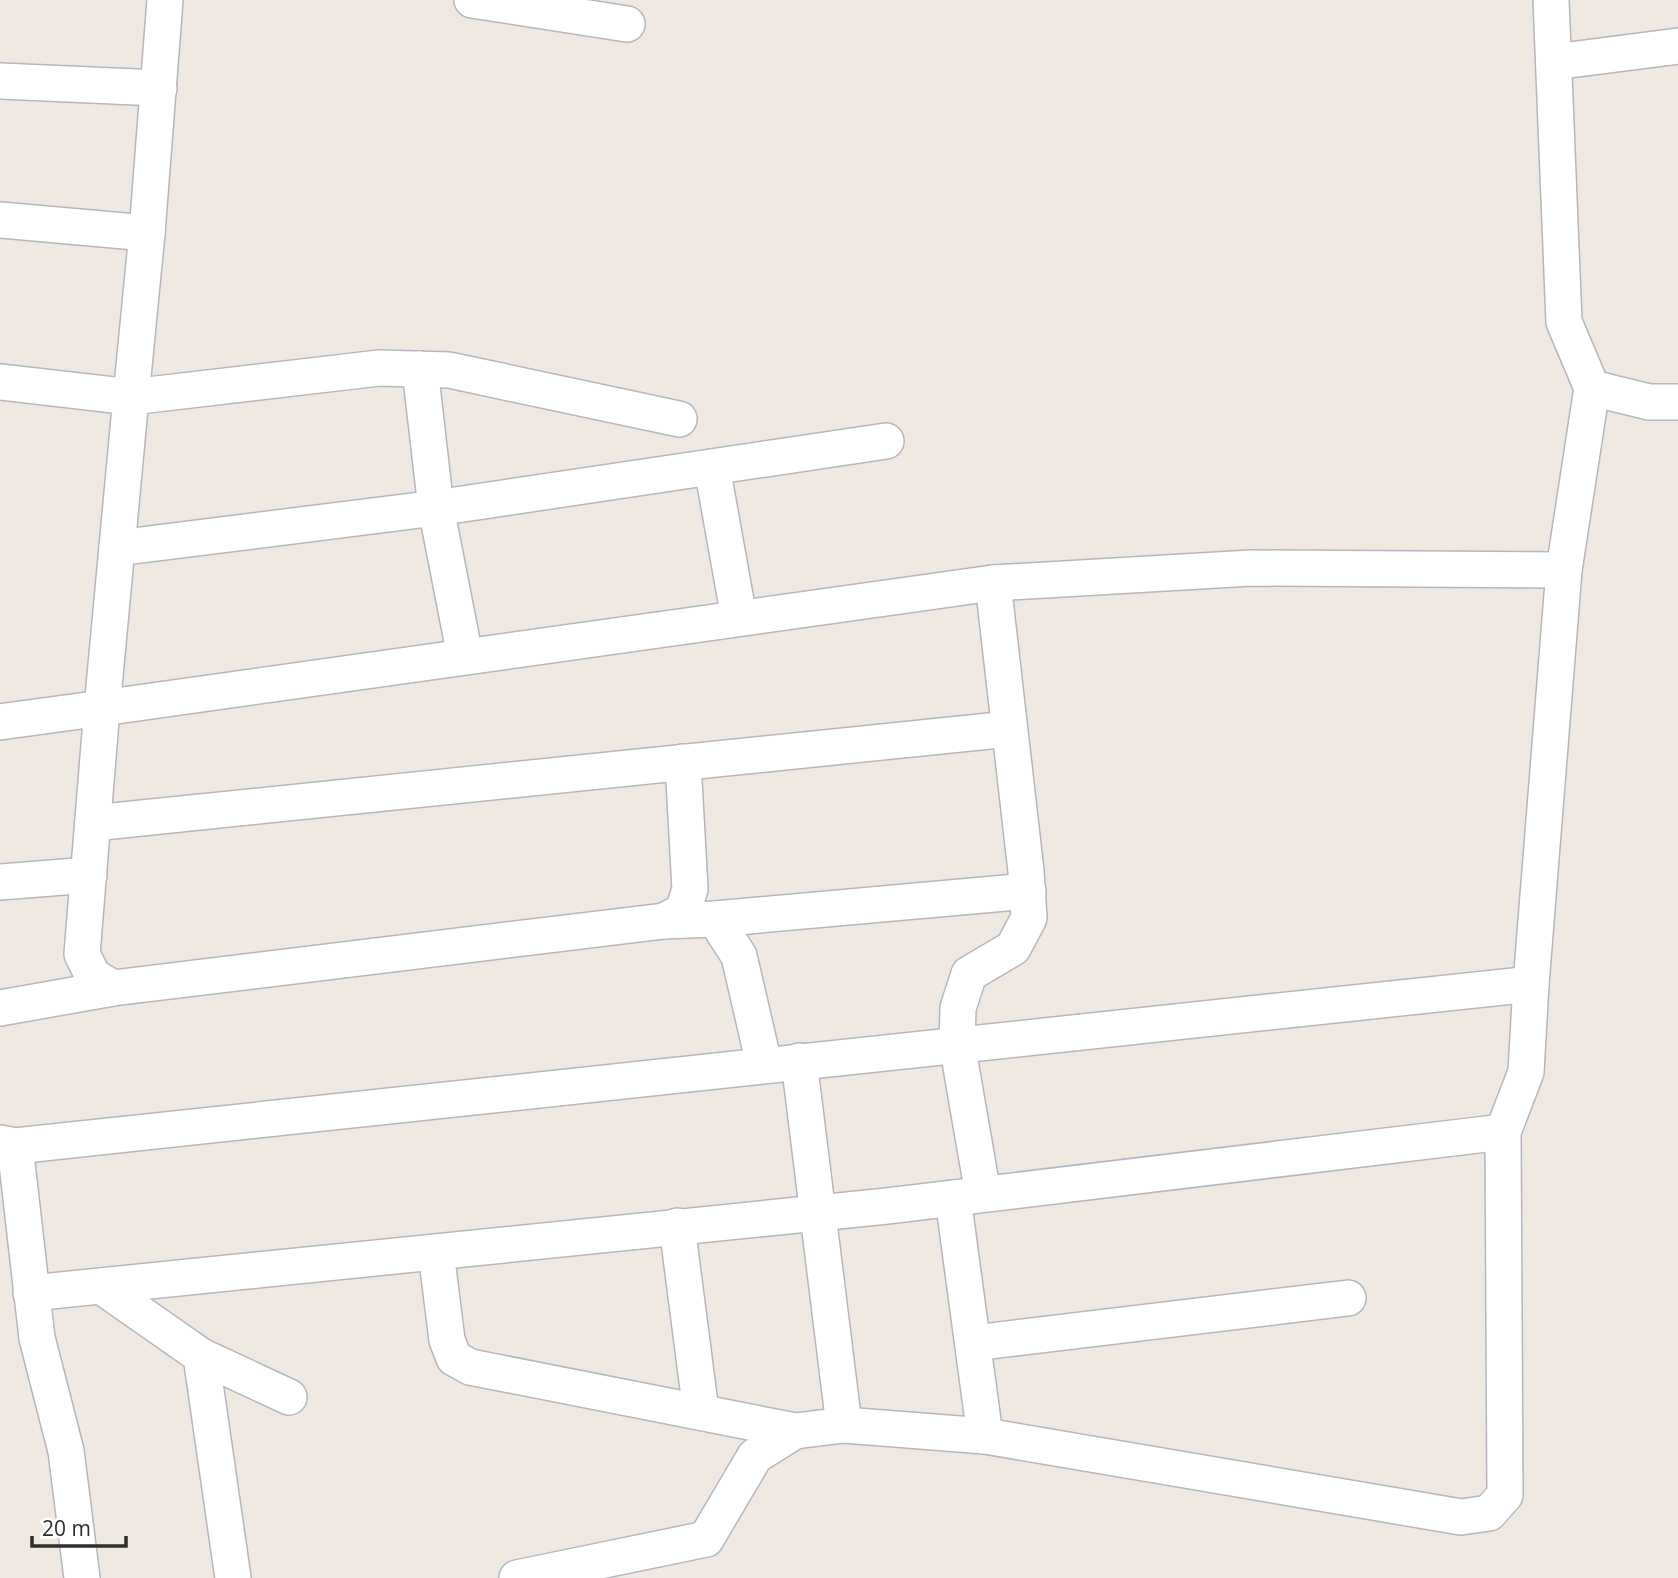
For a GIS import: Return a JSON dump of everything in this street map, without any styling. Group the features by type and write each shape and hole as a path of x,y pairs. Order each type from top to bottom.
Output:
{"street":[{"path":"113,988 93,976 82,954 147,233 165,0"},
{"path":"472,0 627,24"},
{"path":"436,1252 447,1340 454,1358 470,1367 795,1431 844,1425 985,1436 1461,1517 1489,1514 1505,1495 1503,1132 1526,1072 1564,569 1592,388 1563,322 1551,0"},
{"path":"1554,62 1678,47"},
{"path":"0,81 159,88"},
{"path":"0,220 147,233"},
{"path":"0,382 131,397 379,368 449,369 679,419"},
{"path":"420,369 436,508 465,656"},
{"path":"1592,388 1649,402 1678,402"},
{"path":"117,548 436,508 886,441"},
{"path":"712,467 739,618"},
{"path":"0,722 993,583 1251,568 1564,569"},
{"path":"985,1436 974,1342 968,1196 957,1044 958,1008 969,974 1013,948 1030,918 993,583"},
{"path":"93,823 1009,729"},
{"path":"664,921 683,911 690,889 683,762"},
{"path":"0,882 89,875"},
{"path":"0,1008 113,988 664,921 715,919 1028,891"},
{"path":"715,919 739,956 764,1064"},
{"path":"82,1578 66,1451 37,1338 7,1145 1531,984"},
{"path":"799,1061 844,1425"},
{"path":"31,1293 818,1213 1503,1132"},
{"path":"677,1226 701,1412"},
{"path":"101,1286 201,1356 289,1397"},
{"path":"974,1342 1349,1298"},
{"path":"201,1356 233,1578"},
{"path":"517,1578 706,1539 755,1456 795,1431"}]}
